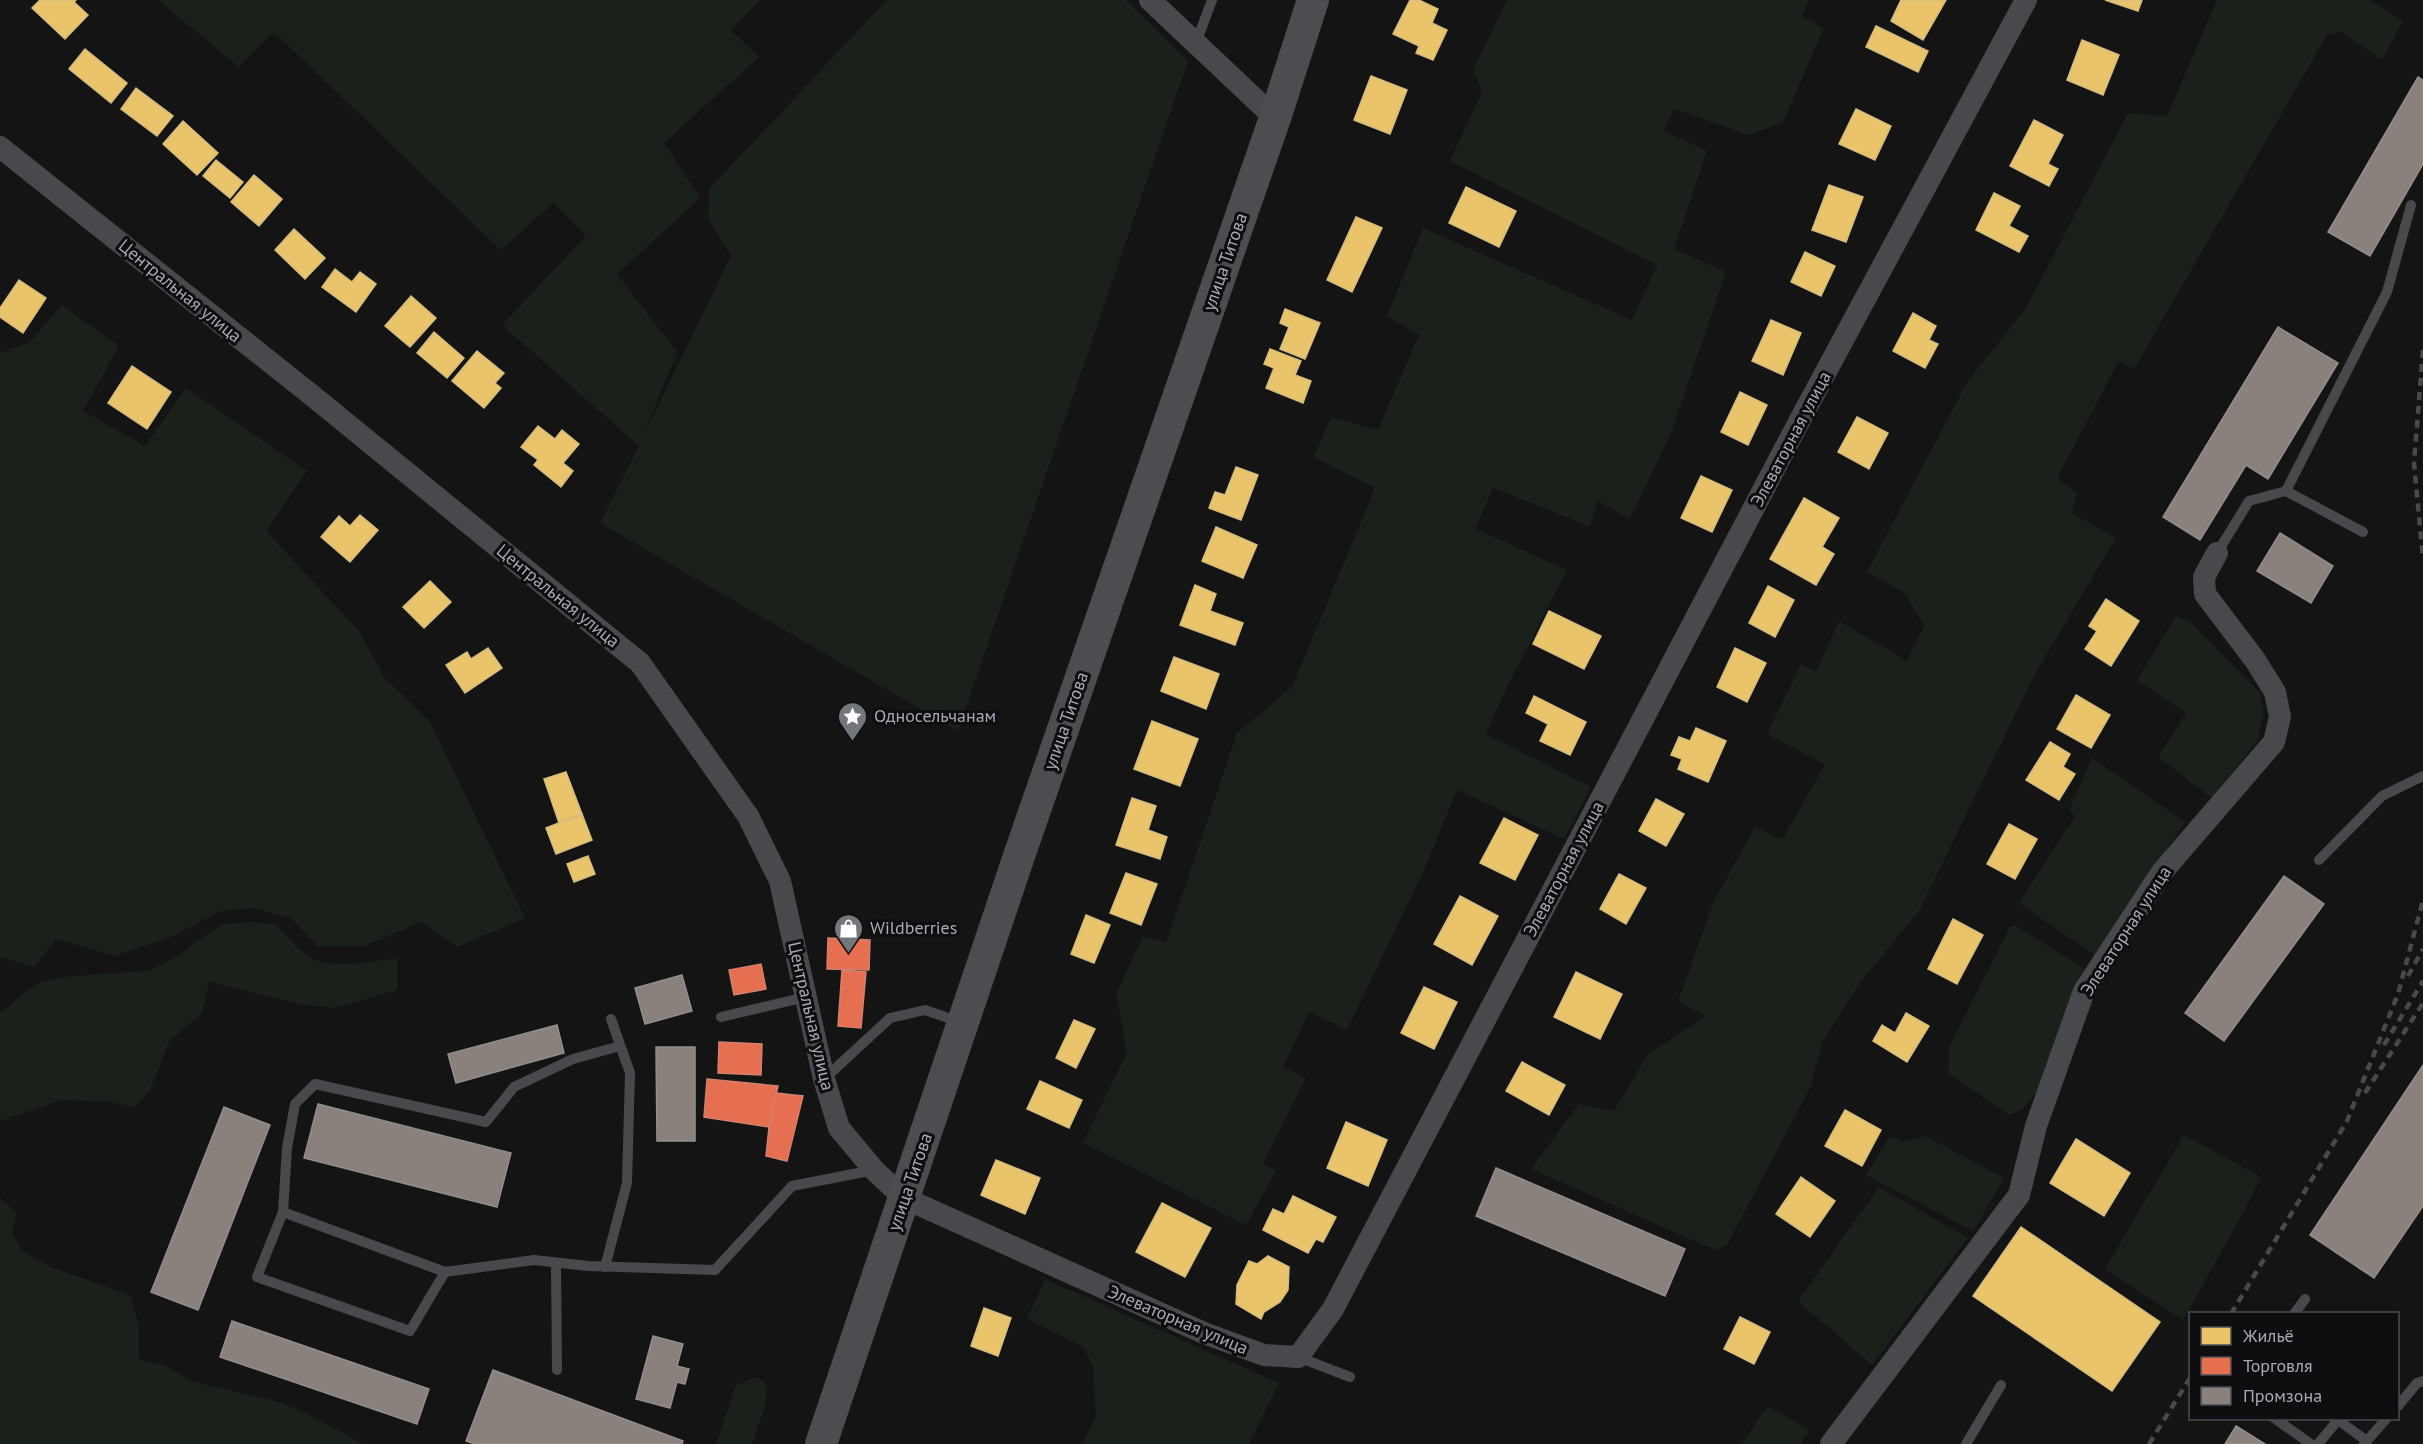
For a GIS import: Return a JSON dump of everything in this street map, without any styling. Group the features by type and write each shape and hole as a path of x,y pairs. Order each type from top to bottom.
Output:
{"main road":[{"name":"улица Титова","path":"821,1444 963,1023 1275,118 1313,0"}],"street":[{"path":"1150,0 1275,118"},
{"name":"Элеваторная улица","path":"904,1198 1204,1333 1264,1355 1298,1357 1333,1309 1801,418 2026,0"},
{"name":"Центральная улица","path":"0,147 323,404 640,663 748,816 780,881 824,1079 839,1128 874,1170 904,1198"},
{"name":"Элеваторная улица","path":"1831,1444 2019,1196 2036,1126 2084,991 2162,872 2274,742 2280,717 2275,692 2255,660 2205,594 2205,577 2217,553"}],"lane":[{"path":"1196,44 1212,0"},
{"path":"2286,491 2387,292 2411,206"},
{"path":"2217,553 2249,501 2286,491 2362,532"},
{"path":"2319,860 2382,796 2423,776"},
{"path":"721,1017 806,998"},
{"path":"824,1079 890,1018 925,1010 963,1023"},
{"path":"605,1267 627,1183 630,1073 611,1019"},
{"path":"445,1272 410,1331 257,1277 283,1212 287,1148 295,1104 315,1084 486,1122 514,1087 573,1059 620,1046"},
{"path":"283,1212 445,1272 534,1260 605,1267 715,1270 792,1186 874,1170"},
{"path":"556,1263 557,1370"},
{"path":"2295,1312 2305,1299"},
{"path":"1298,1357 1350,1377"},
{"path":"2399,1404 2421,1381"},
{"path":"1966,1444 2001,1385"},
{"path":"2275,1420 2311,1444"},
{"path":"2318,1444 2336,1420"},
{"path":"2338,1420 2365,1443 2385,1420"}],"shaded area":[{"path":"158,0 760,0 731,30 759,57 664,143 700,198 617,274 677,352 644,434 731,256 708,219 709,189 887,0 1126,0 1188,61 958,731 600,523 639,446 502,325 586,236 553,203 501,250 274,32 239,67"},
{"path":"1507,0 1809,0 1802,16 1824,28 1783,122 1749,135 1674,109 1664,131 1707,151 1674,249 1726,272 1671,433 1630,519 1598,501 1589,526 1493,488 1476,529 1567,570 1505,691 1486,734 1591,787 1564,839 1457,790 1423,872 1347,1030 1309,1012 1283,1067 1306,1078 1263,1164 1276,1171 1246,1225 1083,1143 1127,1052 1116,994 1143,936 1166,943 1237,733 1292,687 1375,488 1314,457 1331,417 1378,430 1419,335 1387,316 1423,228 1632,320 1657,265 1450,161 1482,92 1473,70"},
{"path":"2217,0 2370,0 2403,21 2382,60 2340,31 2327,35 2134,369 2119,361 2057,478 2076,493 2072,513 2116,538 2036,672 1919,911 1859,984 1822,1043 1811,1086 1727,1245 1715,1250 1531,1169 1579,1104 1614,1111 1648,1054 1706,1016 1678,1001 1714,901 1755,827 1782,840 1825,764 1767,734 1801,664 1816,672 1839,621 1907,661 1924,626 1905,593 1867,572 1967,382 2026,308 2128,113 2167,116"},
{"path":"62,305 119,346 83,411 145,446 186,388 307,471 266,531 359,631 384,677 430,722 525,918 457,947 422,922 364,946 318,946 292,919 254,908 221,911 171,937 115,956 56,939 34,967 0,957 0,353 30,342"},
{"path":"2176,616 2190,622 2260,693 2264,714 2257,741 2212,798 2158,757 2186,713 2137,680"},
{"path":"2092,758 2185,822 2095,955 2019,903 2075,816 2069,810"},
{"path":"252,922 277,925 303,952 321,962 349,964 397,958 397,990 335,1008 300,1004 209,982 202,1013 170,1040 150,1090 135,1107 110,1102 62,1100 0,1121 0,1012 38,983 61,977 148,971 177,957 224,924"},
{"path":"2015,925 2084,969 2075,984 2041,1087 2023,1109 2009,1115 1948,1073 1949,1047 2010,927"},
{"path":"2184,1135 2261,1177 2183,1320 2105,1269"},
{"path":"1890,1136 1902,1142 1925,1136 2004,1178 1973,1231 1866,1175"},
{"path":"1879,1187 1968,1238 1872,1365 1798,1301"},
{"path":"0,1198 17,1213 12,1233 22,1251 51,1267 130,1295 139,1326 139,1359 164,1365 194,1382 273,1400 299,1410 364,1444 0,1444"},
{"path":"1045,1279 1279,1383 1249,1444 1082,1444 1096,1416 1093,1366 1082,1346 1027,1319"},
{"path":"758,1377 767,1386 766,1404 752,1444 716,1444 736,1385"},
{"path":"1767,1406 1810,1430 1800,1444 1742,1444"}],"building: Жильё":[{"path":"40,0 76,0 74,2 88,15 65,39 32,8"},
{"path":"1410,0 1419,0 1438,9 1432,23 1447,30 1433,60 1416,53 1419,46 1393,34"},
{"path":"1901,0 1946,0 1923,40 1891,21"},
{"path":"2105,0 2142,0 2138,11"},
{"path":"1876,26 1928,51 1918,72 1866,47"},
{"path":"2082,40 2119,55 2103,95 2067,80"},
{"path":"85,49 127,83 111,103 69,69"},
{"path":"1371,76 1407,90 1390,134 1354,120"},
{"path":"136,88 173,116 157,136 121,109"},
{"path":"1856,109 1891,126 1875,160 1839,144"},
{"path":"2034,120 2063,135 2048,164 2058,169 2049,186 2010,166"},
{"path":"183,121 218,153 197,175 163,144"},
{"path":"216,160 243,182 230,198 203,176"},
{"path":"254,175 282,199 259,226 231,202"},
{"path":"1829,185 1863,197 1846,242 1812,230"},
{"path":"1466,187 1516,211 1499,247 1449,223"},
{"path":"1994,193 2020,206 2009,226 2028,236 2019,252 1976,230"},
{"path":"1356,217 1382,228 1352,292 1327,280"},
{"path":"294,229 325,258 305,279 275,250"},
{"path":"1805,252 1835,266 1821,296 1791,282"},
{"path":"335,269 352,282 360,272 376,284 356,312 322,287"},
{"path":"19,280 46,298 23,333 0,317 0,308"},
{"path":"411,296 436,318 410,347 385,326"},
{"path":"1285,309 1320,323 1305,359 1280,349 1289,327 1280,323"},
{"path":"1913,313 1936,326 1929,340 1938,344 1925,368 1893,351"},
{"path":"1771,320 1801,333 1783,375 1752,361"},
{"path":"434,332 464,358 447,378 417,353"},
{"path":"1270,349 1301,361 1295,375 1311,381 1303,403 1266,388 1274,368 1264,364"},
{"path":"477,351 504,373 495,383 501,388 484,408 452,381"},
{"path":"132,366 171,392 147,429 108,403"},
{"path":"1740,392 1767,405 1748,445 1721,432"},
{"path":"1857,417 1888,433 1869,469 1838,452"},
{"path":"538,426 555,439 562,430 579,444 563,463 573,471 561,487 534,465 538,460 521,447"},
{"path":"1236,467 1258,475 1241,520 1209,508 1215,492 1225,495"},
{"path":"1701,476 1732,490 1712,532 1681,518"},
{"path":"1804,498 1839,518 1822,547 1834,554 1816,585 1770,559"},
{"path":"360,515 378,530 350,562 321,537 339,516 350,526"},
{"path":"1216,527 1257,545 1243,578 1202,561"},
{"path":"430,581 451,602 424,628 403,607"},
{"path":"1195,585 1216,594 1210,611 1243,623 1235,645 1180,625"},
{"path":"1768,586 1794,600 1775,637 1749,623"},
{"path":"2106,599 2139,621 2111,666 2085,649 2097,631 2089,626"},
{"path":"1549,611 1601,636 1584,669 1533,644"},
{"path":"488,648 502,668 465,693 446,665 467,652 471,659"},
{"path":"1735,648 1766,663 1747,702 1717,687"},
{"path":"1174,657 1219,674 1206,709 1161,691"},
{"path":"2076,695 2110,715 2091,748 2057,729"},
{"path":"1534,696 1586,722 1570,755 1540,741 1548,724 1526,713"},
{"path":"1152,721 1198,739 1180,786 1134,769"},
{"path":"1696,728 1726,741 1708,782 1678,769 1682,759 1671,755 1679,737 1690,741"},
{"path":"2050,742 2070,754 2063,767 2075,774 2059,800 2026,780"},
{"path":"566,772 582,814 559,823 544,779"},
{"path":"1132,798 1156,806 1148,830 1167,837 1160,859 1116,845"},
{"path":"1656,799 1684,814 1666,846 1639,831"},
{"path":"582,814 592,840 556,854 546,828"},
{"path":"1504,818 1538,835 1515,880 1480,863"},
{"path":"2009,824 2037,839 2015,879 1987,864"},
{"path":"588,856 595,874 574,882 567,864"},
{"path":"1126,873 1157,884 1141,925 1110,913"},
{"path":"1619,874 1646,888 1626,924 1600,909"},
{"path":"1460,896 1498,916 1472,965 1434,944"},
{"path":"1086,915 1110,925 1094,963 1071,954"},
{"path":"1953,919 1983,935 1957,984 1928,969"},
{"path":"1576,972 1622,994 1600,1039 1554,1017"},
{"path":"1424,987 1457,1002 1434,1049 1401,1033"},
{"path":"1906,1013 1929,1026 1907,1062 1873,1041 1882,1025 1895,1033"},
{"path":"1074,1020 1095,1029 1076,1068 1056,1058"},
{"path":"1522,1062 1565,1085 1549,1115 1506,1091"},
{"path":"1040,1081 1082,1100 1069,1128 1027,1109"},
{"path":"1845,1110 1881,1130 1862,1166 1825,1146"},
{"path":"1346,1122 1387,1140 1368,1186 1327,1168"},
{"path":"2076,1139 2130,1173 2104,1216 2050,1183"},
{"path":"996,1160 1040,1178 1025,1214 981,1195"},
{"path":"1801,1177 1835,1201 1810,1237 1776,1214"},
{"path":"1293,1196 1336,1217 1323,1242 1316,1239 1308,1253 1263,1230 1273,1209 1284,1214"},
{"path":"1162,1203 1211,1228 1185,1277 1136,1252"},
{"path":"2021,1227 2160,1322 2112,1391 1973,1296"},
{"path":"1268,1256 1289,1267 1288,1290 1280,1302 1264,1312 1261,1319 1236,1304 1237,1285 1249,1261 1257,1264"},
{"path":"984,1308 1011,1318 998,1356 971,1346"},
{"path":"1740,1317 1770,1332 1754,1364 1724,1349"}],"building: Торговля":[{"name":"Wildberries","path":"828,938 870,940 869,970 827,969"},
{"path":"761,964 766,989 734,995 729,970"},
{"path":"842,970 866,972 861,1028 838,1026"},
{"path":"719,1042 762,1044 761,1075 718,1073"},
{"path":"707,1079 778,1086 769,1127 704,1117"},
{"path":"776,1093 803,1096 787,1161 766,1156"}],"building: Промзона":[{"path":"2418,77 2423,80 2423,164 2370,256 2328,232"},
{"path":"2278,327 2338,363 2268,479 2246,465 2200,540 2163,517"},
{"path":"2280,533 2333,566 2311,603 2257,571"},
{"path":"2284,876 2324,904 2224,1041 2185,1013"},
{"path":"682,975 692,1011 645,1024 635,988"},
{"path":"557,1025 564,1053 456,1083 448,1054"},
{"path":"656,1047 695,1047 695,1141 657,1141"},
{"path":"2423,1065 2423,1206 2374,1278 2310,1235"},
{"path":"318,1104 511,1153 497,1207 304,1158"},
{"path":"224,1107 270,1125 198,1310 151,1292"},
{"path":"1496,1168 1685,1249 1665,1296 1476,1216"},
{"path":"232,1321 429,1389 417,1424 220,1357"},
{"path":"653,1336 683,1344 677,1366 689,1369 685,1384 677,1382 670,1408 636,1399"},
{"path":"493,1370 683,1441 682,1444 475,1444 466,1441"},
{"path":"2236,1426 2265,1444 2225,1444"}],"railway":[{"path":"2423,350 2414,463 2423,559"},
{"path":"2232,1312 2347,1121 2398,994 2423,900"},
{"path":"2408,976 2423,949"},
{"path":"2384,1045 2423,981"},
{"path":"2365,1093 2423,1003"},
{"path":"2149,1444 2189,1380"}],"place":[{"name":"Односельчанам","path":"853,742"},
{"name":"Wildberries","path":"849,954"}]}
